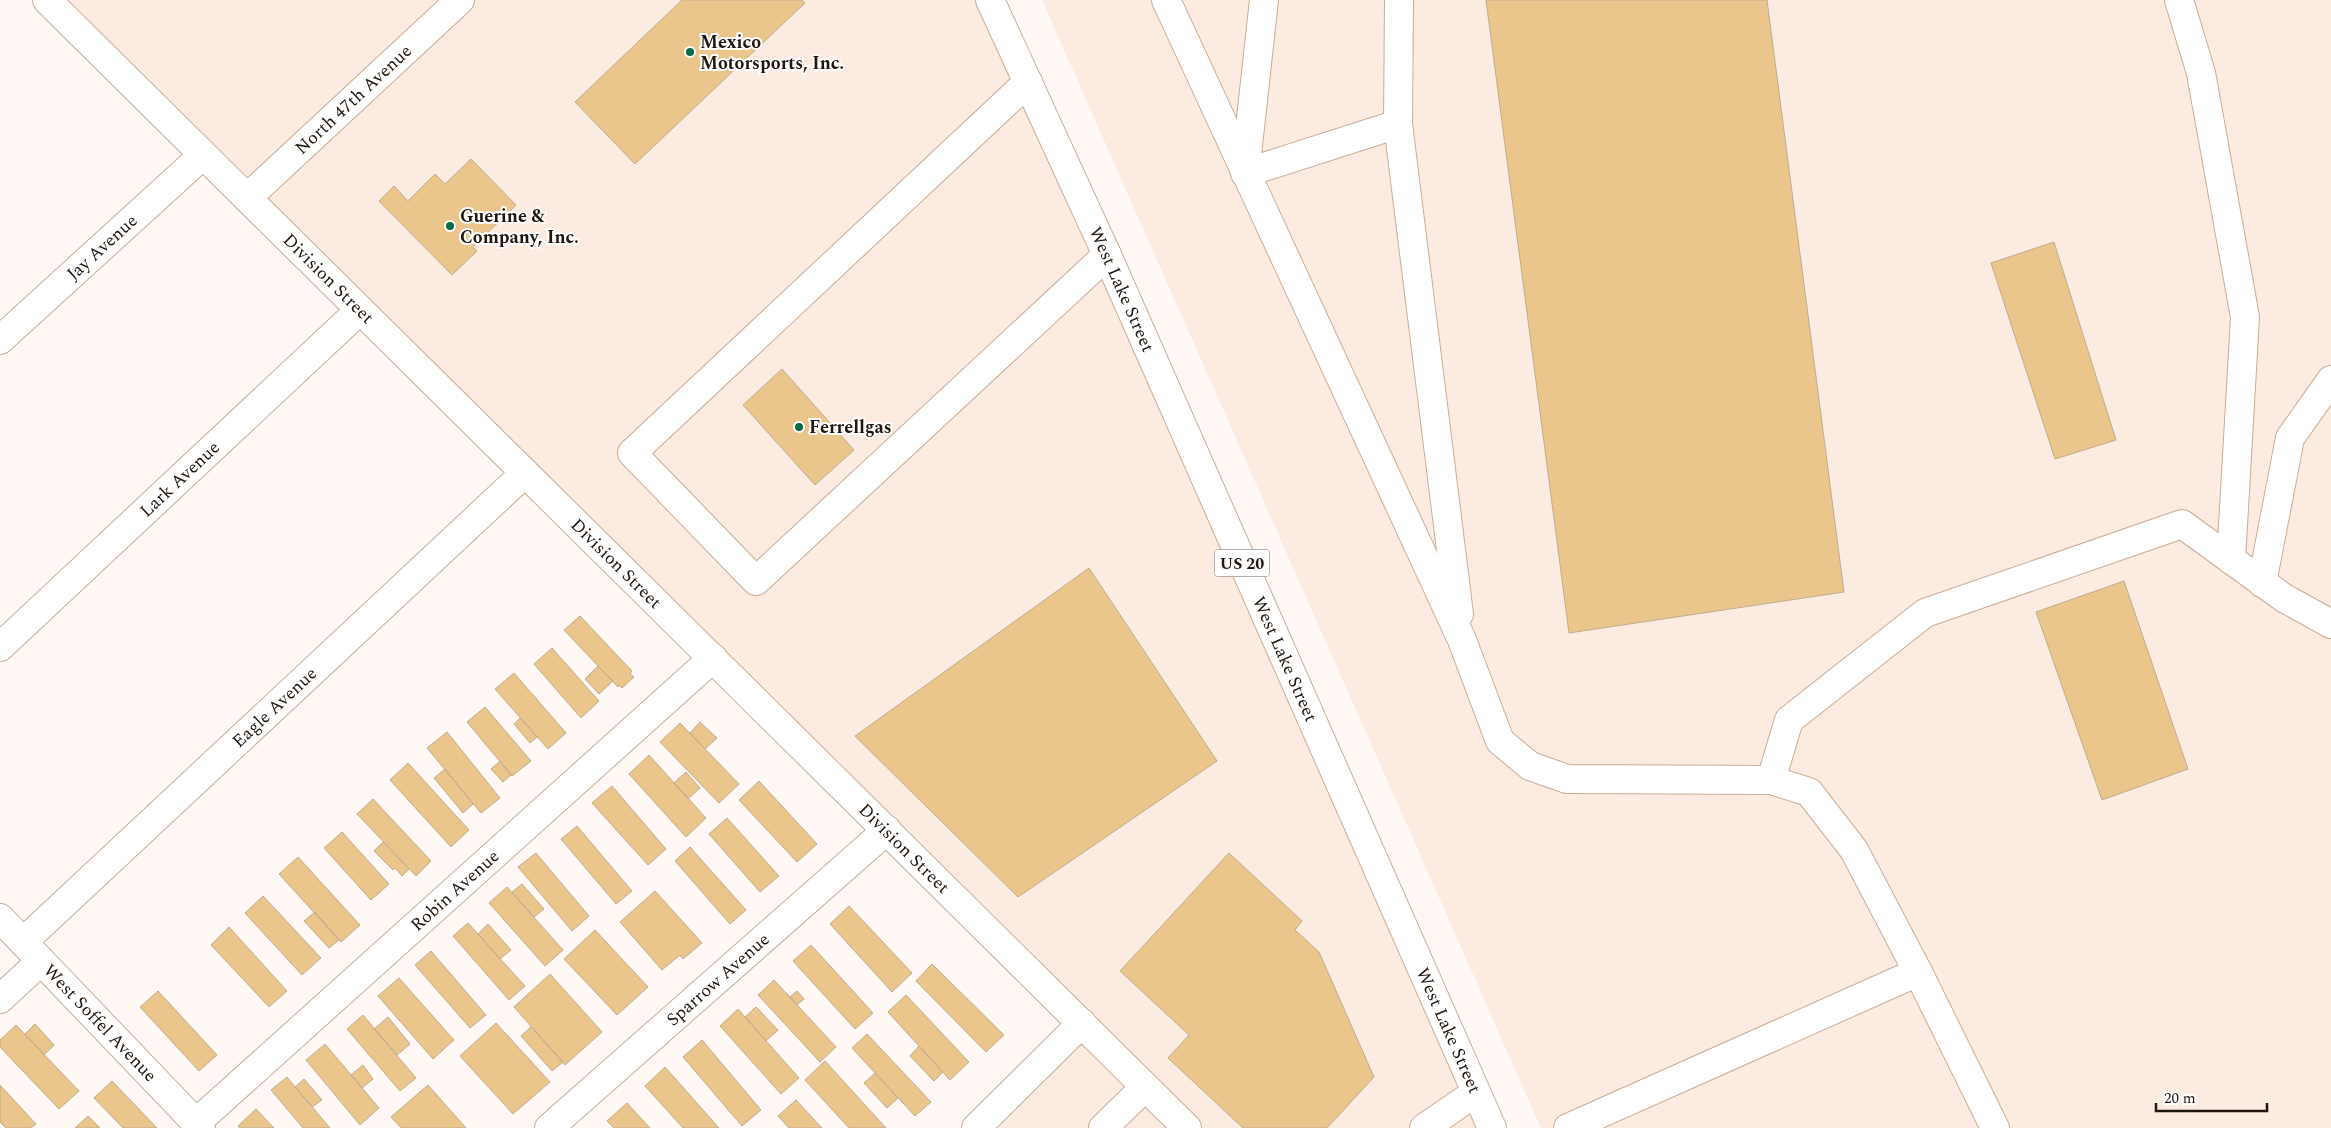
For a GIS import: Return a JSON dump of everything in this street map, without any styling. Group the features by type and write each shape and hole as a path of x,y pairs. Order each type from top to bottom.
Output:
{"street":[{"name":"Division Street","path":"47,0 1187,1128"},
{"name":"North 47th Avenue","path":"247,198 460,0"},
{"name":"West Lake Street","path":"990,0 1107,255 1492,1128"},
{"path":"1166,0 1462,640 1500,741 1530,766 1567,779 1771,780 1809,792 1854,850 1918,972 1986,1125"},
{"path":"1245,173 1264,0"},
{"path":"1399,0 1398,124 1462,640"},
{"path":"2179,0 2201,73 2245,317 2231,560"},
{"path":"1028,82 632,453 756,580 1107,255"},
{"path":"1245,173 1398,124"},
{"name":"Jay Avenue","path":"0,340 203,155"},
{"name":"Lark Avenue","path":"0,647 360,310"},
{"path":"2262,583 2290,438 2331,380"},
{"name":"Eagle Avenue","path":"0,999 32,952 525,473"},
{"path":"1771,780 1789,720 1925,614 2182,524 2284,598 2331,624"},
{"name":"Robin Avenue","path":"198,1126 713,658"},
{"name":"Sparrow Avenue","path":"549,1128 887,830"},
{"name":"West Soffel Avenue","path":"0,918 198,1126"},
{"path":"1568,1128 1918,972"},
{"path":"976,1128 1082,1023"},
{"path":"1103,1128 1146,1087"},
{"path":"1424,1128 1476,1093"}],"shaded area":[{"path":"47,0 988,0 1491,1128 976,1128 1081,1024"},
{"path":"1042,0 2331,0 2331,1128 1541,1128"}],"building":[{"name":"Mexico Motorsports, Inc.","path":"682,0 802,0 805,3 635,164 575,102"},
{"path":"1486,0 1767,0 1844,592 1569,633"},
{"name":"Guerine & Company, Inc.","path":"471,159 516,205 473,247 477,251 452,275 379,201 394,186 408,201 435,174 445,184"},
{"path":"2054,242 2116,440 2055,459 1991,263"},
{"name":"Ferrellgas","path":"782,369 854,450 815,485 743,405"},
{"path":"1089,568 1217,761 1018,897 855,736"},
{"path":"2124,581 2188,769 2102,800 2036,612"},
{"path":"580,616 632,671 630,674 634,677 622,688 619,685 618,687 564,630"},
{"path":"552,648 599,701 581,718 534,664"},
{"path":"598,666 613,681 599,694 585,679"},
{"path":"514,673 566,733 548,749 495,689"},
{"path":"485,707 531,761 512,776 467,722"},
{"path":"520,718 537,737 530,743 514,724"},
{"path":"700,722 717,738 705,749 690,733"},
{"path":"680,723 739,784 719,803 660,742"},
{"path":"447,732 500,798 481,813 427,748"},
{"path":"649,755 706,818 686,837 629,774"},
{"path":"500,761 511,775 503,782 491,769"},
{"path":"408,763 469,830 451,847 390,780"},
{"path":"445,769 473,804 463,813 434,778"},
{"path":"686,772 700,788 688,799 674,783"},
{"path":"759,781 817,844 797,862 739,800"},
{"path":"612,786 666,849 648,865 592,803"},
{"path":"373,799 431,861 416,876 357,814"},
{"path":"727,818 779,876 760,892 709,834"},
{"path":"577,826 632,891 616,904 561,839"},
{"path":"342,832 389,884 371,900 324,848"},
{"path":"383,842 409,869 402,876 395,868 393,870 374,851"},
{"path":"690,847 746,910 730,924 675,861"},
{"path":"536,853 589,916 572,931 518,867"},
{"path":"1229,853 1302,921 1295,930 1319,952 1374,1077 1327,1128 1243,1128 1168,1058 1189,1035 1120,971"},
{"path":"298,857 360,925 341,942 279,874"},
{"path":"522,884 544,909 534,917 512,892"},
{"path":"507,887 563,950 545,966 489,903"},
{"path":"655,891 702,943 683,959 680,955 662,970 620,922"},
{"path":"263,896 321,958 302,975 245,913"},
{"path":"849,906 912,973 892,992 830,924"},
{"path":"315,912 339,940 329,948 304,921"},
{"path":"468,923 525,986 509,1000 453,936"},
{"path":"488,924 511,950 500,959 478,934"},
{"path":"229,927 287,991 269,1007 211,945"},
{"path":"595,930 648,987 617,1015 564,959"},
{"path":"811,945 873,1013 855,1029 793,961"},
{"path":"431,951 486,1015 470,1028 415,965"},
{"path":"932,964 1004,1035 986,1052 916,981"},
{"path":"550,974 602,1032 565,1065 514,1007"},
{"path":"399,978 454,1040 433,1059 378,996"},
{"path":"774,980 836,1047 820,1062 758,995"},
{"path":"158,991 217,1055 199,1071 140,1007"},
{"path":"797,991 804,999 797,1005 790,997"},
{"path":"906,995 969,1062 950,1080 888,1012"},
{"path":"756,1007 778,1030 766,1041 745,1017"},
{"path":"738,1009 799,1078 781,1094 720,1026"},
{"path":"363,1015 416,1078 400,1091 347,1029"},
{"path":"388,1017 410,1044 397,1055 374,1029"},
{"path":"496,1023 550,1082 513,1114 460,1056"},
{"path":"35,1024 54,1045 44,1055 25,1034"},
{"path":"16,1025 79,1091 59,1109 0,1047 0,1040"},
{"path":"531,1027 563,1062 552,1071 521,1036"},
{"path":"867,1034 931,1102 915,1116 852,1048"},
{"path":"702,1040 761,1110 742,1126 683,1057"},
{"path":"325,1044 379,1108 360,1125 306,1060"},
{"path":"919,1046 943,1072 934,1081 910,1056"},
{"path":"825,1061 886,1128 849,1128 805,1080"},
{"path":"363,1065 373,1079 362,1088 351,1075"},
{"path":"665,1067 719,1128 683,1128 645,1086"},
{"path":"875,1073 898,1098 887,1108 864,1083"},
{"path":"287,1077 330,1128 303,1128 271,1090"},
{"path":"304,1079 322,1100 312,1107 295,1087"},
{"path":"112,1081 157,1128 123,1128 94,1098"},
{"path":"0,1085 36,1124 31,1128 6,1128 0,1122"},
{"path":"428,1085 466,1128 401,1128 391,1117"},
{"path":"796,1100 822,1128 789,1128 778,1116"},
{"path":"627,1103 650,1128 614,1128 607,1121"},
{"path":"256,1109 274,1128 240,1128 238,1126"},
{"path":"88,1116 100,1128 75,1128"}],"place":[{"name":"Mexico Motorsports, Inc.","path":"690,52"},
{"name":"Guerine & Company, Inc.","path":"450,226"},
{"name":"Ferrellgas","path":"799,427"}]}
